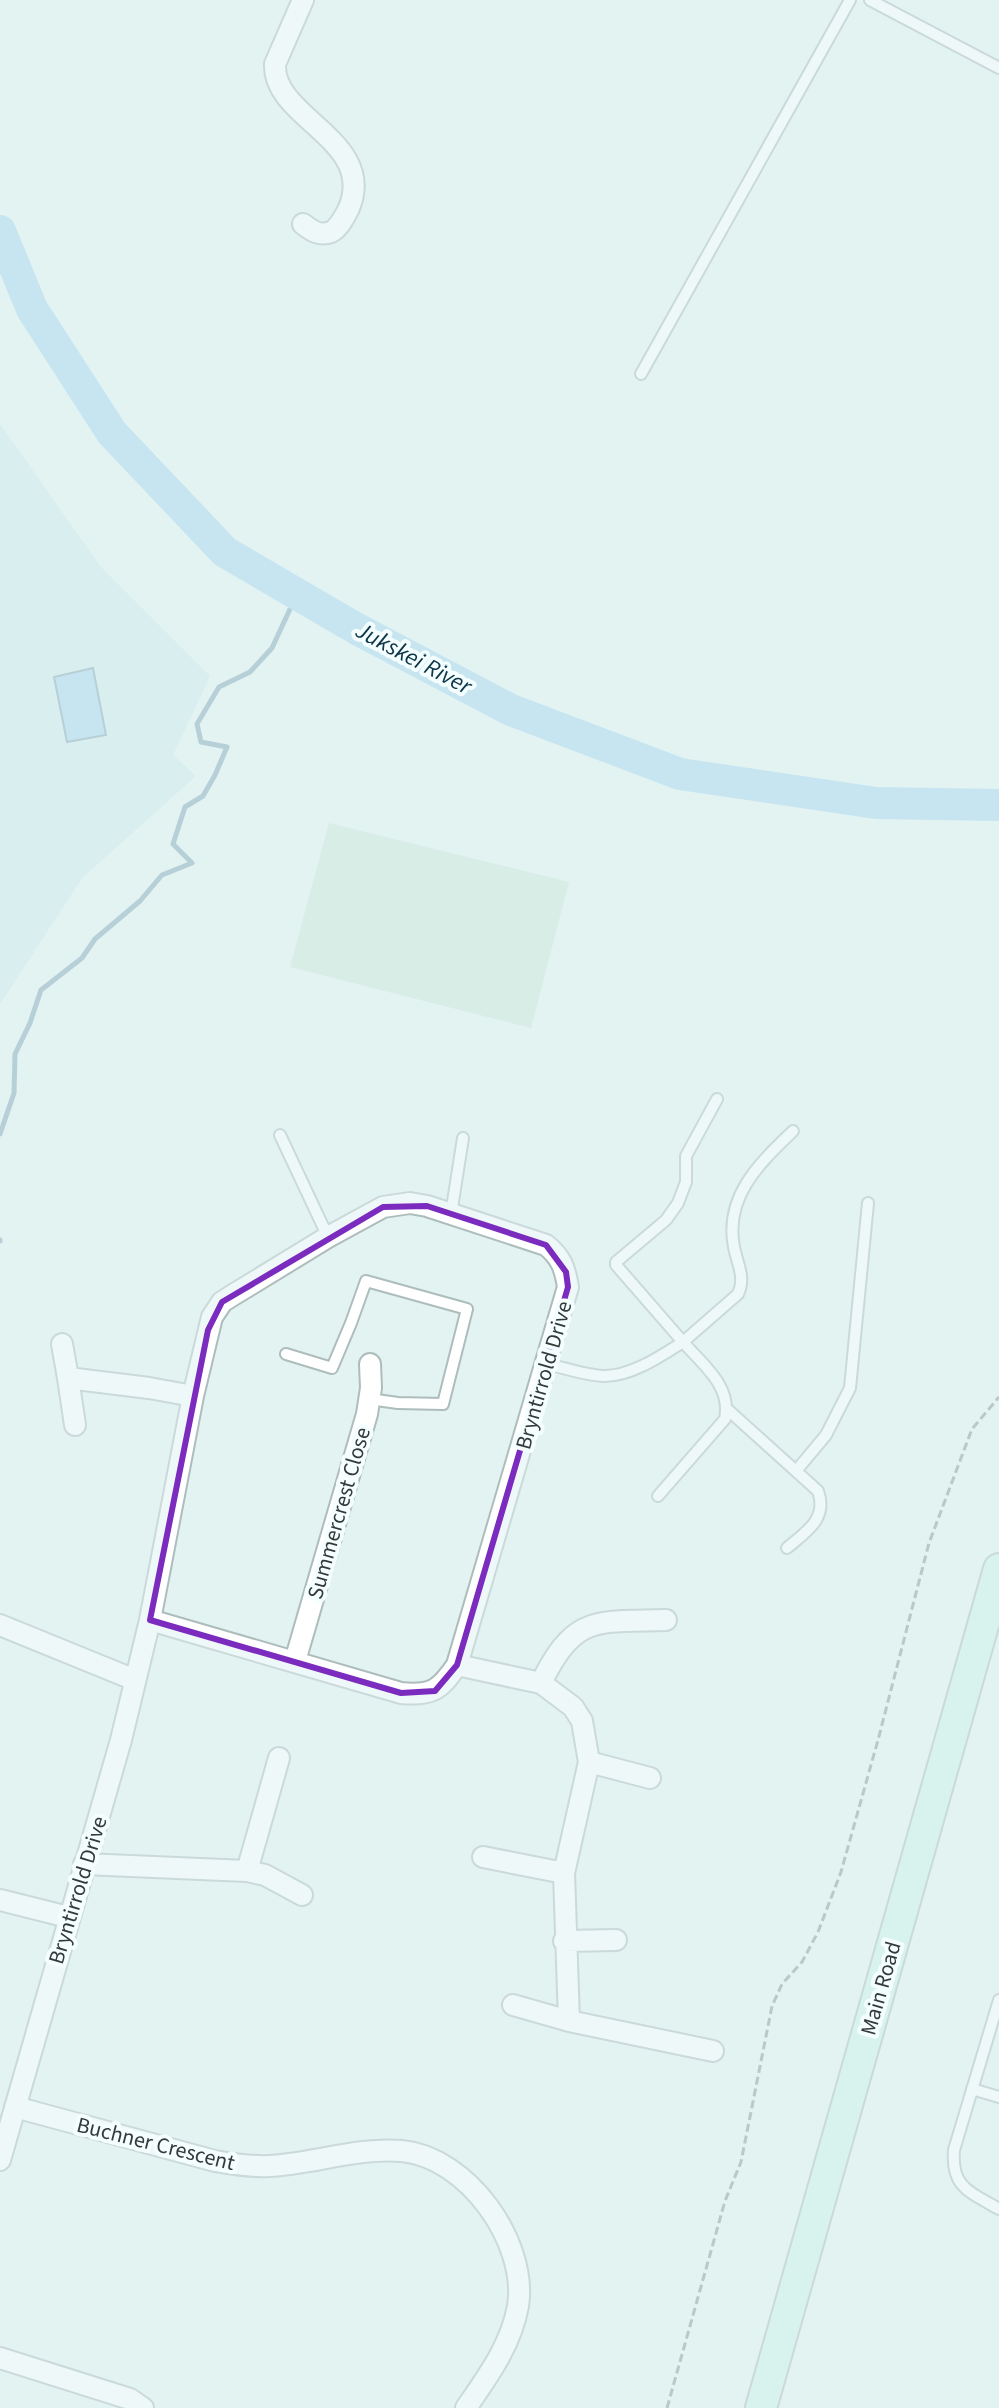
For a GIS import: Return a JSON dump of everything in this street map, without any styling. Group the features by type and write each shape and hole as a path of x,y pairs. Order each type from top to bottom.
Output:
{"main road":[{"name":"Main Road","path":"761,2408 999,1569"}],"street":[{"path":"303,0 275,64 274,74 287,96 334,143 351,169 355,187 336,229 326,234 316,233 303,224"},
{"name":"Bryntirrold Drive","path":"0,2160 68,1917 106,1797 150,1620 193,1396 212,1317 222,1302 328,1237 383,1207 395,1204 410,1203 451,1214 546,1245 558,1255 566,1272 568,1287 457,1665 445,1683 435,1691 419,1695 401,1693 150,1620"},
{"path":"62,1344 75,1425"},
{"name":"Summercrest Close","path":"295,1661 367,1414 370,1364"},
{"path":"68,1378 193,1396"},
{"path":"541,1683 556,1653 567,1640 588,1625 603,1621 666,1620"},
{"path":"0,1625 135,1680"},
{"path":"457,1665 541,1683 573,1707 582,1721 589,1762 564,1873 569,2021"},
{"path":"247,1871 279,1758"},
{"path":"589,1762 650,1778"},
{"path":"483,1857 564,1873"},
{"path":"84,1864 247,1871 265,1875 302,1895"},
{"path":"0,1900 68,1917"},
{"path":"564,1941 616,1940"},
{"path":"513,2005 569,2021 713,2051"},
{"name":"Buchner Crescent","path":"15,2107 215,2161 247,2166 283,2165 377,2150 420,2154 452,2171 489,2206 507,2239 517,2271 518,2303 512,2331 501,2356 466,2408"},
{"path":"0,2358 130,2399 143,2408"}],"lane":[{"path":"641,374 850,0"},
{"path":"870,0 999,68"},
{"path":"658,1496 725,1419 725,1395 720,1385 616,1262 666,1220 678,1203 686,1182 686,1156 717,1099"},
{"path":"547,1364 595,1375 617,1375 683,1342 738,1294 742,1279 732,1231 740,1192 766,1158 793,1131"},
{"path":"280,1135 328,1237"},
{"path":"451,1214 463,1138"},
{"path":"796,1471 826,1435 850,1388 868,1203"},
{"path":"286,1354 332,1368 366,1281 467,1309 443,1404 369,1399"},
{"path":"727,1409 818,1491 822,1502 814,1525 787,1548"},
{"path":"999,2000 954,2150 953,2165 962,2187 999,2209"},
{"path":"972,2089 999,2097"}],"path":[{"path":"667,2408 725,2201 741,2162 772,2006 782,1984 802,1962 818,1932 841,1872 929,1543 972,1429 999,1397"}],"highlighted area":[{"path":"427,1206 546,1245 566,1272 568,1287 547,1364 457,1665 435,1691 401,1693 150,1620 208,1330 222,1302 383,1207"}],"shaded area":[{"path":"0,424 100,566 210,676 173,755 196,776 82,878 0,1004"}],"green space":[{"path":"329,823 569,882 531,1028 290,967"}],"water":[{"path":"93,668 106,735 67,742 54,677"}],"waterway":[{"name":"Jukskei River","path":"0,231 32,309 112,433 225,552 357,629 511,710 680,774 876,803 999,805"},
{"path":"0,1134 14,1093 15,1054 41,990 82,958 95,939 140,901 162,875 192,863 173,844 185,807 203,796 227,747 201,742 197,724 219,687 250,672 272,648 297,594"}]}
